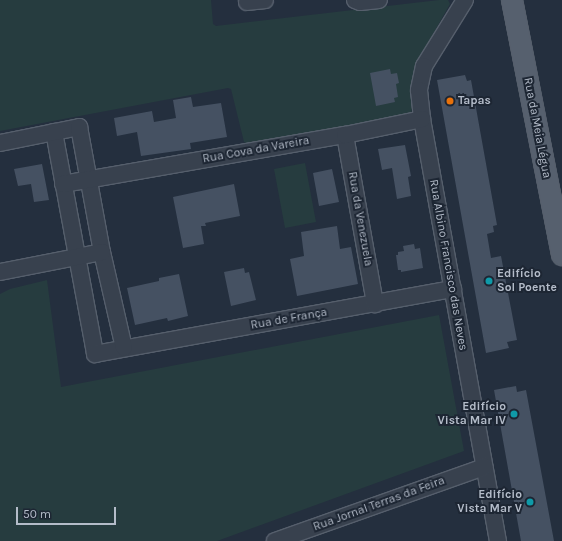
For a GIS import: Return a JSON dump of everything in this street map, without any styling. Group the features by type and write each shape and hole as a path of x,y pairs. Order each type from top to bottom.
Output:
{"main road":[{"name":"Rua da Meia Légua","path":"510,2 562,255"}],"street":[{"path":"247,2 265,0"},
{"path":"355,0 360,2 380,0"},
{"name":"Rua Albino Francisco das Neves","path":"465,0 424,66 419,90 422,119 498,541"},
{"name":"Rua Cova da Vareira","path":"63,184 89,178 345,135 422,119"},
{"path":"0,143 79,127 102,252 124,348"},
{"path":"54,132 77,256"},
{"name":"Rua da Venezuela","path":"345,135 375,304"},
{"path":"0,272 102,252"},
{"name":"Rua de França","path":"77,256 95,354 453,289"},
{"name":"Rua Jornal Terras da Feira","path":"275,541 484,467"}],"green space":[{"path":"0,0 211,0 213,24 216,26 439,0 448,0 450,4 416,64 412,79 412,109 411,114 408,117 247,144 244,142 231,89 228,88 0,131"},
{"path":"305,163 316,222 285,228 274,169"},
{"path":"47,280 61,387 439,315 464,451 217,541 0,541 0,294 10,289"}],"building":[{"path":"390,69 391,74 397,73 399,83 396,84 398,97 394,98 395,102 376,106 370,73"},
{"path":"465,75 467,81 471,80 497,225 493,226 494,232 487,234 491,258 501,256 517,340 507,342 509,348 486,353 437,80"},
{"path":"191,97 193,107 221,103 227,137 190,143 191,149 141,156 137,132 117,136 114,118 152,111 154,122 176,118 173,100"},
{"path":"405,145 411,176 408,177 411,196 397,199 392,168 382,170 378,149"},
{"path":"42,164 49,200 34,202 31,184 18,186 14,169"},
{"path":"332,169 339,202 319,206 313,173"},
{"path":"234,184 240,216 205,223 206,226 201,226 204,244 183,248 173,197"},
{"path":"337,226 340,249 351,247 358,284 297,296 290,259 304,256 301,232"},
{"path":"414,244 415,249 420,248 423,268 401,272 401,270 398,270 396,255 398,255 398,252 404,251 403,246"},
{"path":"244,268 245,273 249,272 256,300 231,306 224,272"},
{"path":"179,274 188,316 168,321 167,318 135,325 127,288 159,281 159,278"},
{"path":"516,386 517,392 526,390 554,541 521,541 494,390"}],"place":[{"name":"Tapas","path":"450,101"},
{"name":"Edifício Sol Poente","path":"489,281"},
{"name":"Edifício Vista Mar IV","path":"514,414"},
{"name":"Edifício Vista Mar V","path":"530,502"}]}
